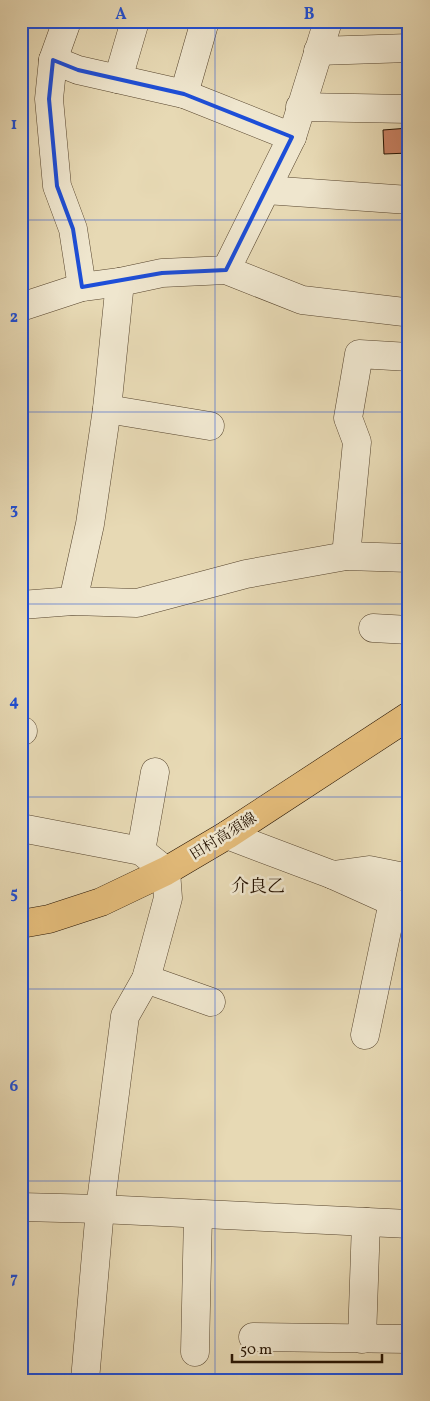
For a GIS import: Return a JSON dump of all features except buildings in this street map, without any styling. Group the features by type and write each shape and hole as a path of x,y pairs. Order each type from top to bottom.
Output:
{"main road":[{"name":"田村高須線","path":"21,924 49,918 101,902 166,871 227,835 409,716"}],"street":[{"path":"67,21 54,60 49,99 57,186 73,229 82,287"},
{"path":"118,79 135,21"},
{"path":"184,94 205,21"},
{"path":"226,270 292,137 328,21"},
{"path":"318,50 409,48"},
{"path":"54,60 78,70 184,94 292,137"},
{"path":"300,107 409,109"},
{"path":"266,190 409,200"},
{"path":"21,307 82,287 120,282 162,273 226,270 302,300 404,312"},
{"path":"73,601 90,524 107,409 120,282"},
{"path":"346,556 357,442 348,418 358,354 409,358"},
{"path":"107,409 210,426"},
{"path":"21,606 73,601 137,603 246,574 346,556 409,558"},
{"path":"373,628 409,630"},
{"path":"141,851 155,772"},
{"path":"21,828 141,851 166,871 168,898 146,979 125,1016 100,1209 85,1380"},
{"path":"227,835 333,875 393,902 365,1035"},
{"path":"333,875 369,870 409,878"},
{"path":"146,979 211,1002"},
{"path":"21,1207 409,1224"},
{"path":"197,1352 198,1214"},
{"path":"362,1339 366,1222"},
{"path":"252,1337 409,1338"}],"highlighted area":[{"path":"53,60 78,70 184,94 292,137 226,270 162,273 82,287 73,229 57,186 49,99"}],"district":[{"name":"介良乙","path":"258,886"}]}
